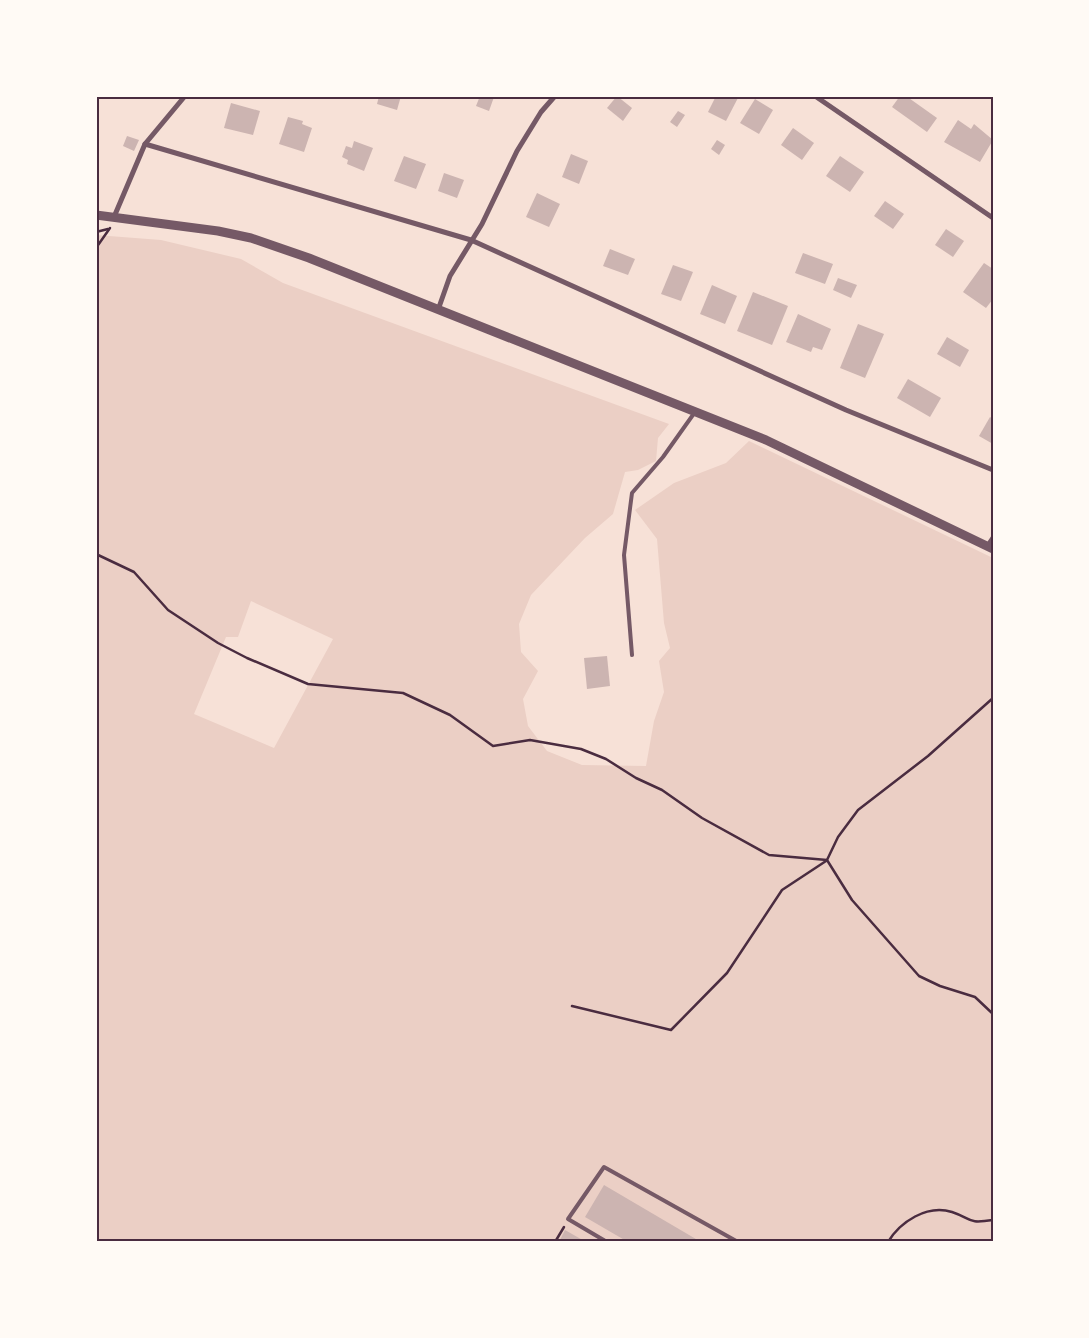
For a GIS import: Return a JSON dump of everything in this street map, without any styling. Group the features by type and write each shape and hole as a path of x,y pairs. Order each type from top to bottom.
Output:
{"street":[{"path":"114,217 145,144 185,96"},
{"path":"438,311 450,276 498,194 517,151 541,112 555,96"},
{"path":"815,96 993,218"},
{"path":"145,144 471,240 846,410 993,470"},
{"path":"96,215 210,230 251,238 318,262 766,440 990,548 993,538"}],"lane":[{"path":"632,655 624,555 632,493 663,456 695,412"},
{"path":"607,1242 568,1219 604,1168 738,1242"}],"path":[{"path":"96,248 110,229 114,217"},
{"path":"96,232 110,229"},
{"path":"96,554 134,572 168,610 218,643 308,684 403,693 450,715 493,746 530,740 581,749 606,759 636,778 662,790 702,818 769,855 827,860"},
{"path":"572,1006 671,1030 727,973 782,890 827,860 838,837 858,810 928,756 993,698"},
{"path":"827,860 852,900 919,976 940,986 975,997 993,1014"},
{"path":"888,1242 896,1229 914,1217 936,1210 952,1212 974,1223 993,1220"},
{"path":"555,1242 568,1219"}],"shaded area":[{"path":"96,235 161,240 241,259 283,283 669,424 658,438 656,461 638,470 625,472 613,514 585,538 531,595 519,624 521,652 538,671 523,699 528,726 547,751 582,765 646,766 654,721 664,692 659,661 670,648 664,623 657,539 635,510 674,483 726,463 749,441 993,558 993,1242 96,1242","holes":["251,601 333,639 274,748 194,714 226,637 238,637"]}],"building":[{"path":"379,96 401,96 397,110 377,104"},
{"path":"480,96 494,97 489,111 476,106"},
{"path":"617,96 632,108 623,121 607,108"},
{"path":"716,96 739,96 726,121 708,112"},
{"path":"900,96 906,96 937,118 927,132 892,107"},
{"path":"755,99 773,110 759,134 740,123"},
{"path":"231,103 260,111 253,135 224,128"},
{"path":"678,111 685,115 677,127 670,122"},
{"path":"288,117 303,121 302,124 312,128 304,152 279,144"},
{"path":"958,120 971,129 974,124 993,140 980,162 944,142"},
{"path":"793,128 814,143 802,160 781,145"},
{"path":"127,136 139,140 134,151 123,146"},
{"path":"717,140 725,145 719,155 711,149"},
{"path":"354,141 373,148 364,171 347,164 348,160 342,157 346,146 352,148"},
{"path":"571,154 588,161 579,184 562,177"},
{"path":"404,156 426,164 416,189 394,181"},
{"path":"840,156 864,172 850,192 826,176"},
{"path":"444,173 464,180 457,198 438,191"},
{"path":"537,193 560,204 549,227 526,217"},
{"path":"885,201 904,214 893,229 874,216"},
{"path":"946,229 964,241 953,257 935,245"},
{"path":"610,249 635,259 628,275 603,266"},
{"path":"803,253 833,264 825,284 795,273"},
{"path":"984,263 993,269 993,299 986,308 963,292"},
{"path":"673,265 693,272 681,301 661,294"},
{"path":"838,278 857,285 851,298 833,290"},
{"path":"712,285 737,296 725,324 700,314"},
{"path":"753,292 788,306 772,345 737,331"},
{"path":"798,314 831,329 822,350 813,347 811,352 786,342"},
{"path":"858,324 884,334 865,378 840,368"},
{"path":"947,337 969,350 960,367 937,354"},
{"path":"908,379 941,398 930,417 897,398"},
{"path":"990,417 993,419 993,444 979,436"},
{"path":"607,656 610,686 587,689 584,658"},
{"path":"604,1185 701,1242 628,1242 585,1217"},
{"path":"565,1230 586,1242 559,1242"}]}
